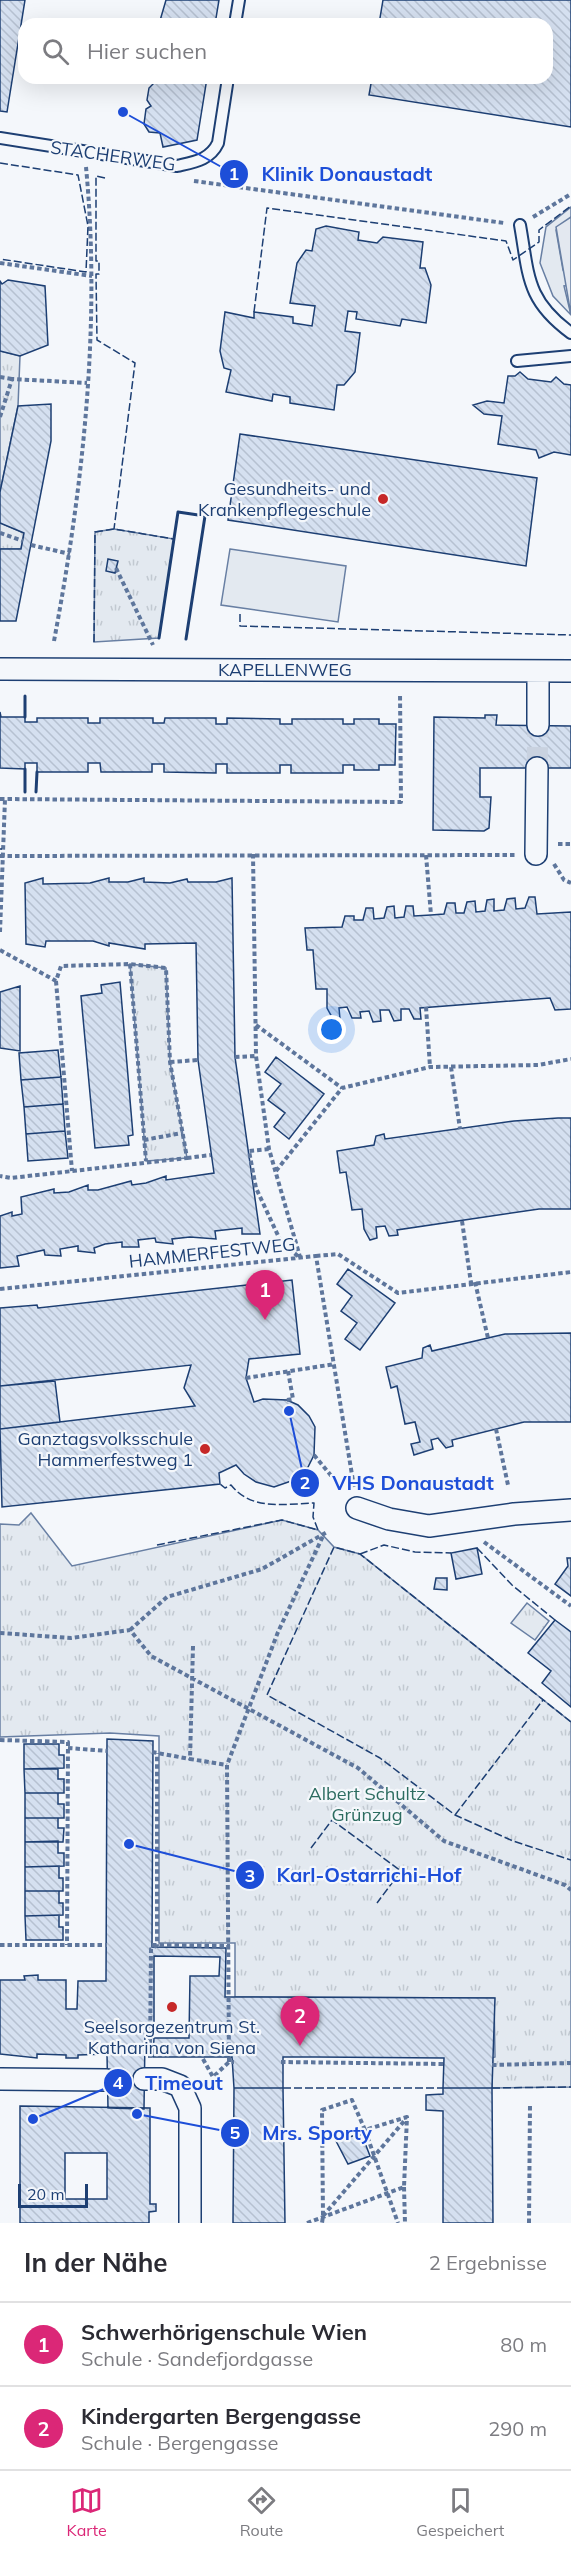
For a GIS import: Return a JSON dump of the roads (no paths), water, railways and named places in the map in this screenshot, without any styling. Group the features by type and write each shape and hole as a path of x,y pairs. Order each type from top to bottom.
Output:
{"street":[{"name":"KAPELLENWEG","path":"0,669 571,671"},
{"path":"538,671 538,725"},
{"path":"537,768 545,858"},
{"path":"357,1508 389,1519 429,1526 514,1514 571,1510"},
{"path":"0,2079 107,2080"},
{"path":"144,2079 162,2079 180,2086 190,2108 190,2223"}],"lane":[{"path":"236,18 239,0"},
{"path":"0,138 177,166 201,160 214,152 218,143 227,84"},
{"path":"520,225 530,287 544,308 571,333"},
{"path":"517,361 571,356"}],"tunnel":[{"path":"537,768 538,725"},
{"path":"107,2080 144,2079"}],"place":[{"name":"Klinik Donaustadt","path":"123,112"},
{"name":"Gesundheits- und Krankenpflegeschule","path":"383,499"},
{"name":"Schwerhörigenschule Wien","path":"265,1320"},
{"name":"VHS Donaustadt","path":"289,1411"},
{"name":"Ganztagsvolksschule Hammerfestweg 1","path":"205,1449"},
{"name":"Karl-Ostarrichi-Hof","path":"129,1844"},
{"name":"Seelsorgezentrum St. Katharina von Siena","path":"172,2007"},
{"name":"Kindergarten Bergengasse","path":"300,2046"},
{"name":"Mrs. Sporty","path":"137,2114"},
{"name":"Timeout","path":"33,2119"}],"park label":[{"name":"Albert Schultz Grünzug","path":"367,1804"}]}
